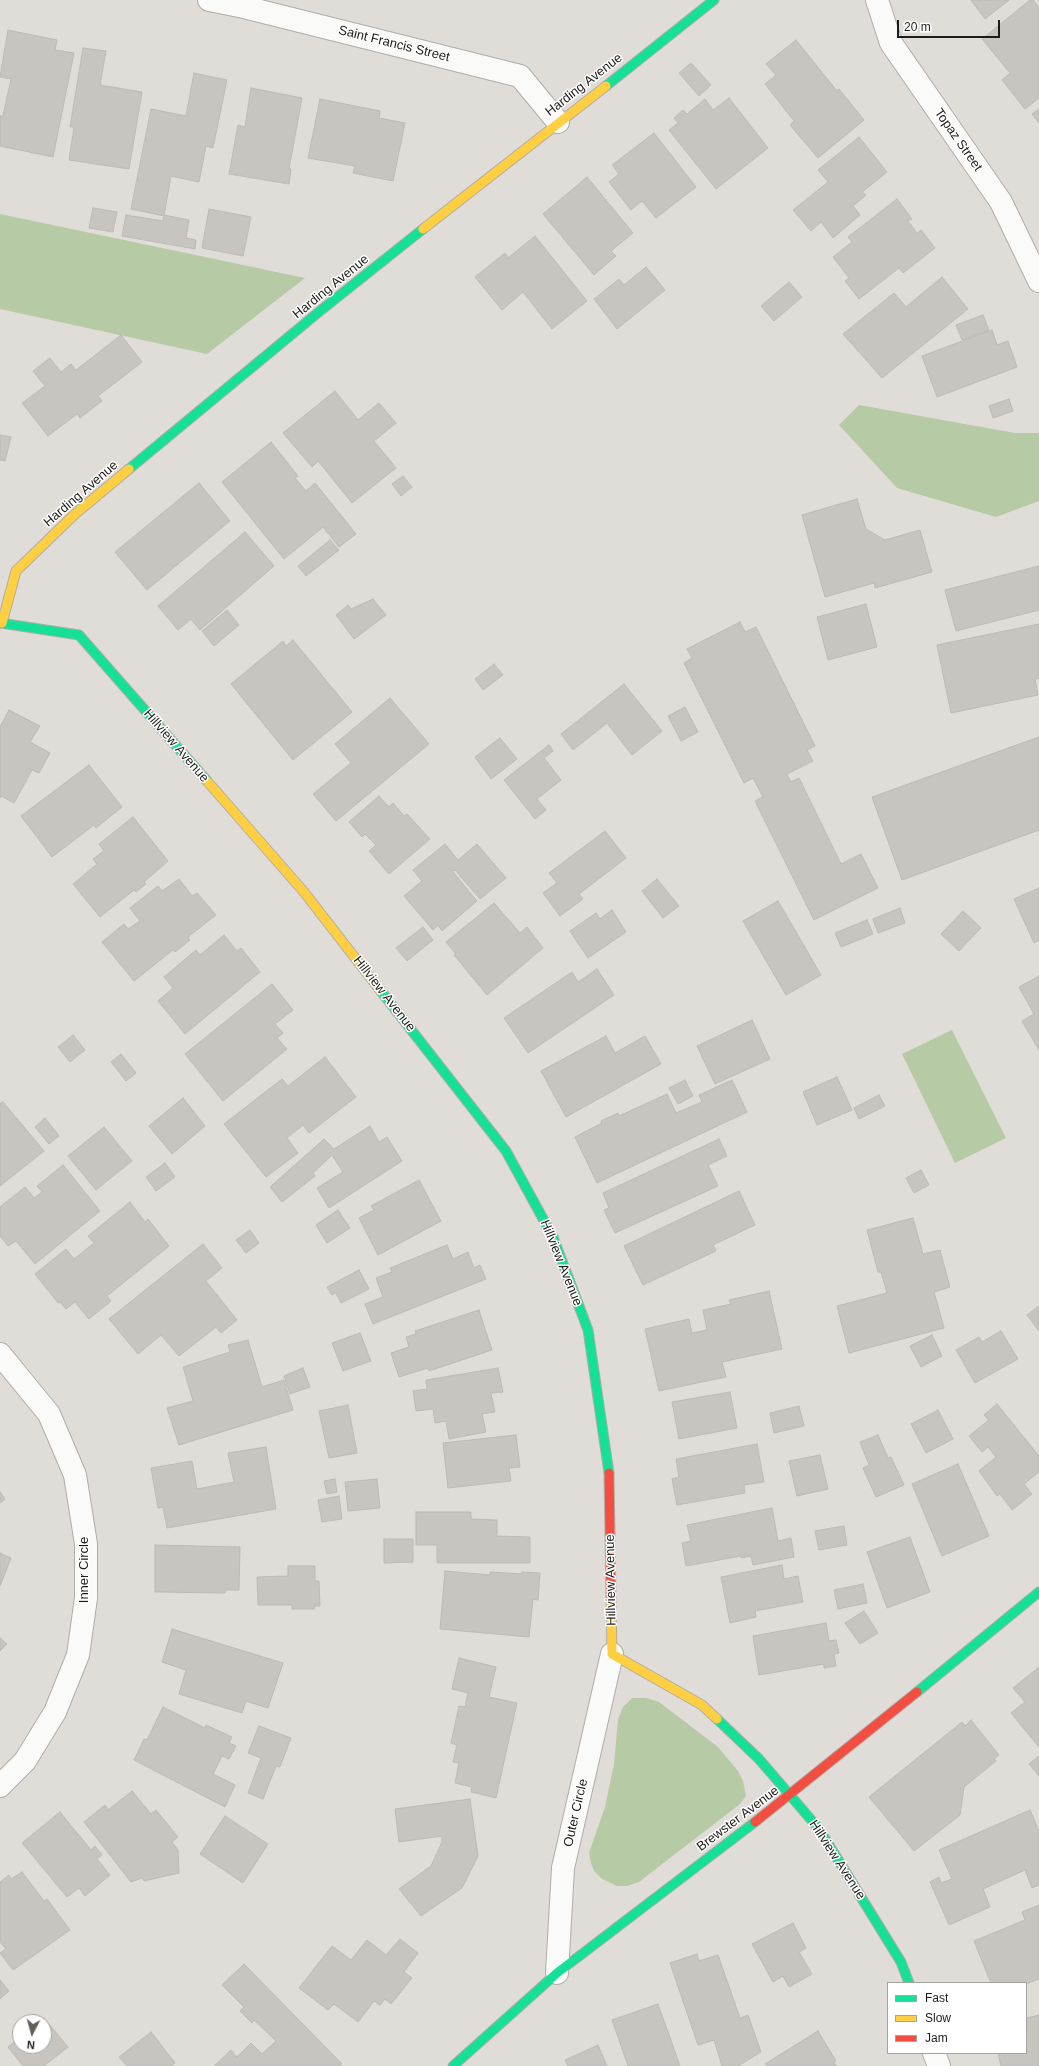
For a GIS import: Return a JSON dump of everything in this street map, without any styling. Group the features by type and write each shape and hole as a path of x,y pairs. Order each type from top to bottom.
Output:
{"street":[{"name":"Saint Francis Street","path":"209,0 244,3 520,76 558,122"},
{"name":"Harding Avenue","path":"1,623 16,571 75,514 320,311 714,0"},
{"name":"Topaz Street","path":"877,0 891,43 1001,202 1039,281"},
{"name":"Hillview Avenue","path":"1,623 80,635 304,892 506,1151 553,1237 588,1330 609,1468 612,1654 702,1705 759,1759 819,1829 901,1962 909,1982"},
{"name":"Inner Circle","path":"0,1354 49,1414 75,1475 86,1552 86,1598 78,1655 55,1712 25,1761 0,1786"},
{"name":"Brewster Avenue","path":"453,2066 556,1973 790,1795 1039,1592"},
{"name":"Outer Circle","path":"556,1973 563,1868 612,1654"},
{"path":"934,2054 939,2066"}],"green space":[{"path":"0,214 305,278 207,354 0,309"},
{"path":"859,405 1015,433 1039,433 1039,501 996,517 897,488 839,425"},
{"path":"952,1030 1006,1138 955,1163 902,1054"},
{"path":"632,1698 646,1698 659,1702 718,1747 738,1771 743,1781 746,1796 740,1804 639,1882 627,1886 617,1886 602,1879 594,1871 589,1853 605,1807 614,1764 618,1720 623,1707"}],"building":[{"path":"971,0 1009,0 985,19"},
{"path":"1030,0 1033,0 1039,8 1039,98 1025,109 1002,80 1010,73 982,39"},
{"path":"8,30 57,40 55,50 74,53 53,157 0,146 0,116 3,116 11,79 0,77"},
{"path":"796,40 837,91 839,89 864,120 818,158 790,125 794,121 765,84 776,75 766,64"},
{"path":"83,48 106,51 100,85 142,92 129,169 69,160 74,127 70,127"},
{"path":"691,63 711,85 699,96 679,73"},
{"path":"194,73 227,80 213,148 206,146 199,182 171,176 164,216 131,209 151,109 186,116"},
{"path":"251,88 302,98 289,169 291,169 289,184 229,174 238,125 245,127"},
{"path":"729,98 768,148 716,189 669,130 678,123 674,118 683,110 687,114 705,99 713,110"},
{"path":"320,99 380,111 379,118 405,123 393,181 353,173 355,166 308,158"},
{"path":"1039,109 1039,123 1032,114"},
{"path":"654,133 696,187 656,218 642,201 631,210 609,182 619,174 612,165"},
{"path":"859,137 887,172 862,192 866,195 853,206 860,215 833,238 821,222 811,231 793,210 828,182 818,170"},
{"path":"587,177 633,233 611,251 616,256 594,275 543,214"},
{"path":"897,199 912,219 908,221 917,233 921,230 935,248 903,273 899,268 859,299 845,281 849,278 833,257 852,242 848,237"},
{"path":"93,208 117,212 113,232 89,228"},
{"path":"209,209 251,217 243,256 202,248"},
{"path":"126,215 163,221 164,215 189,220 186,238 196,240 195,249 122,236"},
{"path":"535,236 587,301 552,329 523,292 502,310 475,277 505,253 508,258"},
{"path":"646,267 665,290 617,329 594,299 619,279 624,285"},
{"path":"942,277 968,309 882,378 843,334 894,293 906,307"},
{"path":"789,282 802,297 774,321 761,306"},
{"path":"983,315 989,330 962,340 956,325"},
{"path":"992,330 997,345 1008,341 1017,367 937,397 922,356"},
{"path":"121,335 142,362 98,396 102,401 80,418 77,414 48,436 22,403 45,386 33,371 50,358 61,372 71,364 76,370"},
{"path":"335,391 358,420 379,403 396,423 374,441 396,468 352,503 318,461 312,467 283,433"},
{"path":"1009,399 1013,411 993,418 989,406"},
{"path":"0,435 11,437 5,461 0,460"},
{"path":"271,442 298,476 295,478 306,491 315,483 356,534 339,547 323,527 284,559 222,482"},
{"path":"403,476 412,487 401,496 392,484"},
{"path":"199,483 230,521 147,590 115,552"},
{"path":"857,499 866,529 885,540 920,530 932,572 875,588 874,583 825,597 802,515"},
{"path":"245,532 274,566 200,630 191,619 178,630 158,606"},
{"path":"330,540 339,550 306,576 298,566"},
{"path":"1039,566 1039,610 956,631 945,590"},
{"path":"373,599 386,615 354,639 336,615 348,605 351,609"},
{"path":"866,604 877,647 828,660 817,617"},
{"path":"227,610 239,625 214,646 202,631"},
{"path":"740,622 745,632 756,627 815,746 807,750 813,761 787,774 791,782 799,778 841,864 861,854 878,888 814,920 755,801 763,797 753,778 744,783 684,663 692,658 687,649"},
{"path":"1039,624 1039,678 1035,679 1038,695 951,713 937,645"},
{"path":"293,640 352,712 293,760 231,684 283,641 286,646"},
{"path":"494,664 503,675 483,690 475,679"},
{"path":"624,684 662,731 632,755 607,723 573,750 561,734"},
{"path":"390,698 429,744 336,821 313,794 351,763 335,744"},
{"path":"685,707 698,732 681,741 668,716"},
{"path":"9,710 40,726 30,742 50,753 39,773 32,770 14,803 1,796 0,798 0,727"},
{"path":"1039,737 1039,830 902,880 872,797"},
{"path":"500,738 517,759 491,779 475,757"},
{"path":"549,745 553,751 544,758 561,780 537,799 546,810 535,819 504,780"},
{"path":"89,765 122,807 96,828 94,825 52,857 21,816"},
{"path":"379,796 389,807 393,803 404,816 407,814 430,839 389,874 369,851 376,845 365,834 362,837 349,822"},
{"path":"133,817 168,861 144,882 146,884 136,892 134,890 100,917 73,884 97,864 93,859 104,851 99,844"},
{"path":"605,831 626,858 579,894 583,899 560,916 543,893 557,883 549,873"},
{"path":"445,844 458,860 477,844 506,878 480,899 455,870 453,872 477,901 442,931 438,925 433,930 404,896 422,881 413,870"},
{"path":"179,879 192,896 197,893 216,915 188,937 190,940 175,952 173,950 134,981 102,942 124,924 128,929 140,921 130,908 158,886 162,891"},
{"path":"657,879 679,906 663,918 642,891"},
{"path":"1039,888 1039,940 1034,943 1014,899"},
{"path":"778,901 821,975 786,995 743,921"},
{"path":"494,903 520,933 527,927 543,948 487,995 454,955 456,954 446,942"},
{"path":"900,908 905,923 878,933 873,919"},
{"path":"612,910 626,932 588,958 570,931 596,913 600,919"},
{"path":"963,911 981,928 959,951 941,934"},
{"path":"867,920 873,934 841,947 835,933"},
{"path":"423,927 433,940 407,961 396,948"},
{"path":"224,935 237,951 241,948 260,972 185,1034 158,1001 173,988 164,977 196,950 200,955"},
{"path":"597,969 614,995 528,1053 504,1018 572,972 578,982"},
{"path":"1039,976 1039,1050 1022,1021 1034,1014 1019,987"},
{"path":"272,984 293,1010 275,1024 283,1033 277,1038 287,1049 223,1101 185,1054"},
{"path":"752,1020 770,1059 715,1084 697,1046"},
{"path":"73,1035 85,1050 70,1062 58,1047"},
{"path":"606,1036 615,1053 645,1036 661,1064 566,1117 541,1071"},
{"path":"121,1054 136,1073 126,1081 111,1062"},
{"path":"325,1057 356,1097 309,1133 303,1125 287,1138 298,1153 266,1177 224,1124 282,1079 288,1086"},
{"path":"837,1077 852,1110 817,1125 803,1092"},
{"path":"685,1080 693,1096 678,1104 669,1088"},
{"path":"732,1080 747,1112 597,1183 575,1137 602,1123 601,1121 618,1113 619,1116 667,1094 676,1113 702,1102 699,1095"},
{"path":"879,1095 885,1106 859,1119 854,1108"},
{"path":"183,1098 205,1126 172,1154 149,1126"},
{"path":"3,1102 44,1151 0,1186 0,1104"},
{"path":"45,1118 59,1136 49,1144 35,1127"},
{"path":"370,1126 379,1142 387,1137 402,1161 329,1208 317,1188 343,1172 332,1155 313,1173 315,1176 282,1202 270,1187 324,1139 334,1149"},
{"path":"104,1127 132,1161 96,1190 68,1156"},
{"path":"719,1139 727,1156 708,1165 718,1186 615,1233 604,1210 609,1208 603,1193"},
{"path":"165,1163 175,1177 156,1191 146,1177"},
{"path":"63,1165 100,1211 35,1264 16,1241 8,1246 0,1236 0,1207 25,1187 34,1198 42,1192 37,1186"},
{"path":"921,1170 929,1185 914,1193 906,1178"},
{"path":"419,1180 441,1221 378,1255 359,1218 374,1210 371,1206"},
{"path":"739,1191 755,1225 713,1245 716,1251 643,1285 624,1246"},
{"path":"130,1202 145,1222 148,1219 169,1246 107,1296 111,1301 89,1319 75,1302 66,1309 60,1302 58,1303 35,1274 66,1249 74,1259 94,1243 88,1236"},
{"path":"338,1210 350,1228 327,1243 316,1225"},
{"path":"913,1218 923,1254 940,1250 950,1287 934,1292 944,1328 849,1353 837,1306 887,1293 881,1272 878,1272 867,1230"},
{"path":"250,1230 259,1243 246,1253 236,1240"},
{"path":"203,1244 222,1268 206,1281 237,1320 221,1333 216,1327 179,1356 161,1335 138,1354 109,1319"},
{"path":"447,1245 453,1259 468,1252 474,1268 480,1265 486,1279 373,1324 365,1304 383,1297 376,1278 392,1272 390,1268"},
{"path":"359,1270 369,1289 341,1303 336,1293 332,1295 327,1287"},
{"path":"769,1291 782,1349 722,1362 726,1377 659,1391 645,1329 689,1319 692,1333 707,1330 703,1310 731,1304 729,1300"},
{"path":"1039,1306 1039,1331 1027,1315"},
{"path":"479,1310 492,1350 429,1371 428,1368 399,1377 391,1353 409,1347 406,1337 416,1334 415,1331"},
{"path":"1001,1331 1018,1359 975,1383 956,1350 979,1337 982,1342"},
{"path":"360,1333 371,1361 343,1371 332,1343"},
{"path":"932,1335 942,1356 921,1367 910,1346"},
{"path":"248,1340 262,1387 284,1380 293,1410 179,1445 167,1408 193,1401 183,1367 230,1352 228,1345"},
{"path":"303,1368 310,1387 290,1394 284,1376"},
{"path":"498,1368 503,1392 491,1393 495,1412 482,1414 486,1432 449,1439 446,1421 435,1423 433,1409 416,1411 413,1391 427,1389 426,1380"},
{"path":"730,1392 737,1428 679,1439 672,1402"},
{"path":"997,1404 1039,1456 1039,1472 1024,1484 1032,1494 1012,1510 1000,1494 997,1496 979,1471 996,1457 988,1447 982,1452 969,1436 989,1420 984,1415"},
{"path":"348,1405 357,1453 329,1458 319,1411"},
{"path":"799,1406 804,1426 774,1433 770,1413"},
{"path":"938,1410 953,1439 926,1453 911,1424"},
{"path":"516,1435 520,1467 509,1468 511,1481 448,1488 443,1443"},
{"path":"878,1435 888,1458 891,1457 904,1485 876,1497 863,1468 869,1465 860,1442"},
{"path":"757,1444 764,1482 744,1485 745,1493 677,1505 672,1479 679,1477 676,1459"},
{"path":"266,1447 276,1509 167,1528 163,1507 158,1508 151,1468 192,1461 197,1489 234,1482 228,1453"},
{"path":"820,1455 828,1489 797,1496 789,1461"},
{"path":"958,1464 989,1536 942,1556 912,1484"},
{"path":"335,1479 337,1492 327,1494 324,1481"},
{"path":"377,1479 380,1508 348,1511 345,1482"},
{"path":"0,1492 5,1499 0,1503"},
{"path":"339,1496 342,1519 322,1522 318,1500"},
{"path":"772,1508 778,1541 791,1538 794,1557 753,1565 751,1556 741,1558 741,1556 686,1566 682,1543 691,1541 687,1525"},
{"path":"416,1512 471,1512 471,1519 497,1520 497,1536 530,1537 530,1563 437,1563 437,1545 416,1545"},
{"path":"844,1526 847,1545 819,1550 815,1531"},
{"path":"910,1537 930,1592 887,1608 867,1552"},
{"path":"384,1539 413,1539 413,1562 384,1563"},
{"path":"155,1545 240,1547 239,1590 226,1590 225,1593 155,1592"},
{"path":"0,1553 11,1558 0,1586"},
{"path":"782,1565 784,1579 798,1576 803,1602 755,1611 756,1617 730,1623 721,1577"},
{"path":"288,1566 315,1566 315,1581 319,1581 320,1606 315,1606 314,1609 292,1609 292,1605 258,1605 257,1577 288,1576"},
{"path":"445,1571 490,1575 490,1572 522,1574 522,1572 540,1573 538,1600 533,1599 529,1637 440,1629"},
{"path":"863,1584 867,1603 838,1609 834,1590"},
{"path":"864,1611 878,1633 860,1644 845,1623"},
{"path":"826,1623 829,1641 836,1640 839,1653 834,1654 836,1666 824,1668 824,1664 759,1675 753,1636"},
{"path":"172,1629 283,1663 268,1708 246,1701 242,1713 179,1694 186,1670 162,1662"},
{"path":"0,1638 7,1644 0,1651"},
{"path":"459,1658 496,1667 489,1697 517,1703 496,1798 471,1792 472,1787 455,1783 459,1763 453,1762 457,1745 451,1743 459,1706 465,1707 468,1693 452,1689"},
{"path":"1039,1667 1039,1747 1011,1713 1025,1702 1013,1688"},
{"path":"163,1707 205,1728 206,1725 232,1737 229,1743 236,1746 229,1759 222,1756 213,1774 235,1785 225,1807 134,1760 144,1739 147,1740"},
{"path":"971,1720 999,1755 994,1759 996,1761 964,1787 960,1815 914,1851 869,1797 962,1722 965,1726"},
{"path":"259,1726 291,1738 280,1767 276,1766 263,1799 248,1793 261,1758 248,1753"},
{"path":"1039,1756 1039,1776 1029,1764"},
{"path":"132,1791 151,1814 156,1810 178,1837 172,1842 178,1850 179,1873 144,1881 142,1878 131,1882 84,1822 105,1805 108,1810"},
{"path":"470,1799 478,1856 462,1888 421,1916 399,1889 431,1866 442,1842 442,1836 399,1842 395,1809"},
{"path":"1030,1810 1039,1831 1039,1885 1032,1888 1025,1870 983,1889 990,1907 949,1925 930,1882 939,1877 941,1883 952,1879 939,1850"},
{"path":"60,1812 91,1850 95,1846 102,1855 97,1859 110,1875 85,1896 79,1888 67,1897 22,1843"},
{"path":"225,1816 268,1844 243,1883 200,1854"},
{"path":"22,1872 44,1901 47,1899 70,1930 13,1970 0,1953 6,1949 0,1942 0,1882 9,1875 11,1879"},
{"path":"1039,1905 1039,1979 1027,1984 1027,1982 991,1982 974,1941 1025,1920 1022,1912"},
{"path":"793,1923 806,1948 799,1952 812,1974 789,1987 783,1976 773,1982 752,1944"},
{"path":"400,1939 418,1953 404,1972 412,1978 391,2004 385,1999 380,2005 374,2001 358,2022 334,2004 328,2010 299,1988 332,1946 351,1960 367,1940 386,1955"},
{"path":"697,1954 699,1961 718,1955 740,2018 748,2015 761,2052 738,2066 722,2066 714,2040 698,2045 670,1963"},
{"path":"244,1964 342,2064 340,2066 214,2066 231,2050 237,2057 251,2043 262,2054 276,2041 254,2020 252,2023 240,2011 244,2007 222,1985"},
{"path":"0,1980 9,1991 0,1999"},
{"path":"658,2004 680,2066 628,2066 612,2020"},
{"path":"1039,2015 1039,2066 1001,2066 998,2054 1027,2054 1027,2018"},
{"path":"52,2028 68,2047 44,2066 23,2066 14,2054 52,2054"},
{"path":"818,2031 836,2061 834,2062 836,2066 767,2066 765,2064"},
{"path":"151,2032 175,2063 172,2066 127,2066 119,2057"},
{"path":"12,2044 12,2052 8,2047"},
{"path":"598,2045 607,2066 568,2066 565,2060"}],"traffic: fast":[{"path":"606,86 714,0"},
{"path":"129,469 320,311 423,229"},
{"path":"0,623 79,635 207,781"},
{"path":"380,990 506,1151 553,1237 588,1330 609,1473"},
{"path":"917,1692 1039,1592"},
{"path":"717,1719 759,1759 819,1829 901,1962 909,1982"},
{"path":"453,2066 557,1973 755,1822"}],"traffic: slow":[{"path":"423,229 606,86"},
{"path":"2,623 16,571 75,514 129,469"},
{"path":"207,781 304,892 380,990"},
{"path":"611,1599 612,1654 702,1705 717,1719"}],"traffic: jam":[{"path":"609,1473 611,1599"},
{"path":"755,1822 917,1692"}]}
